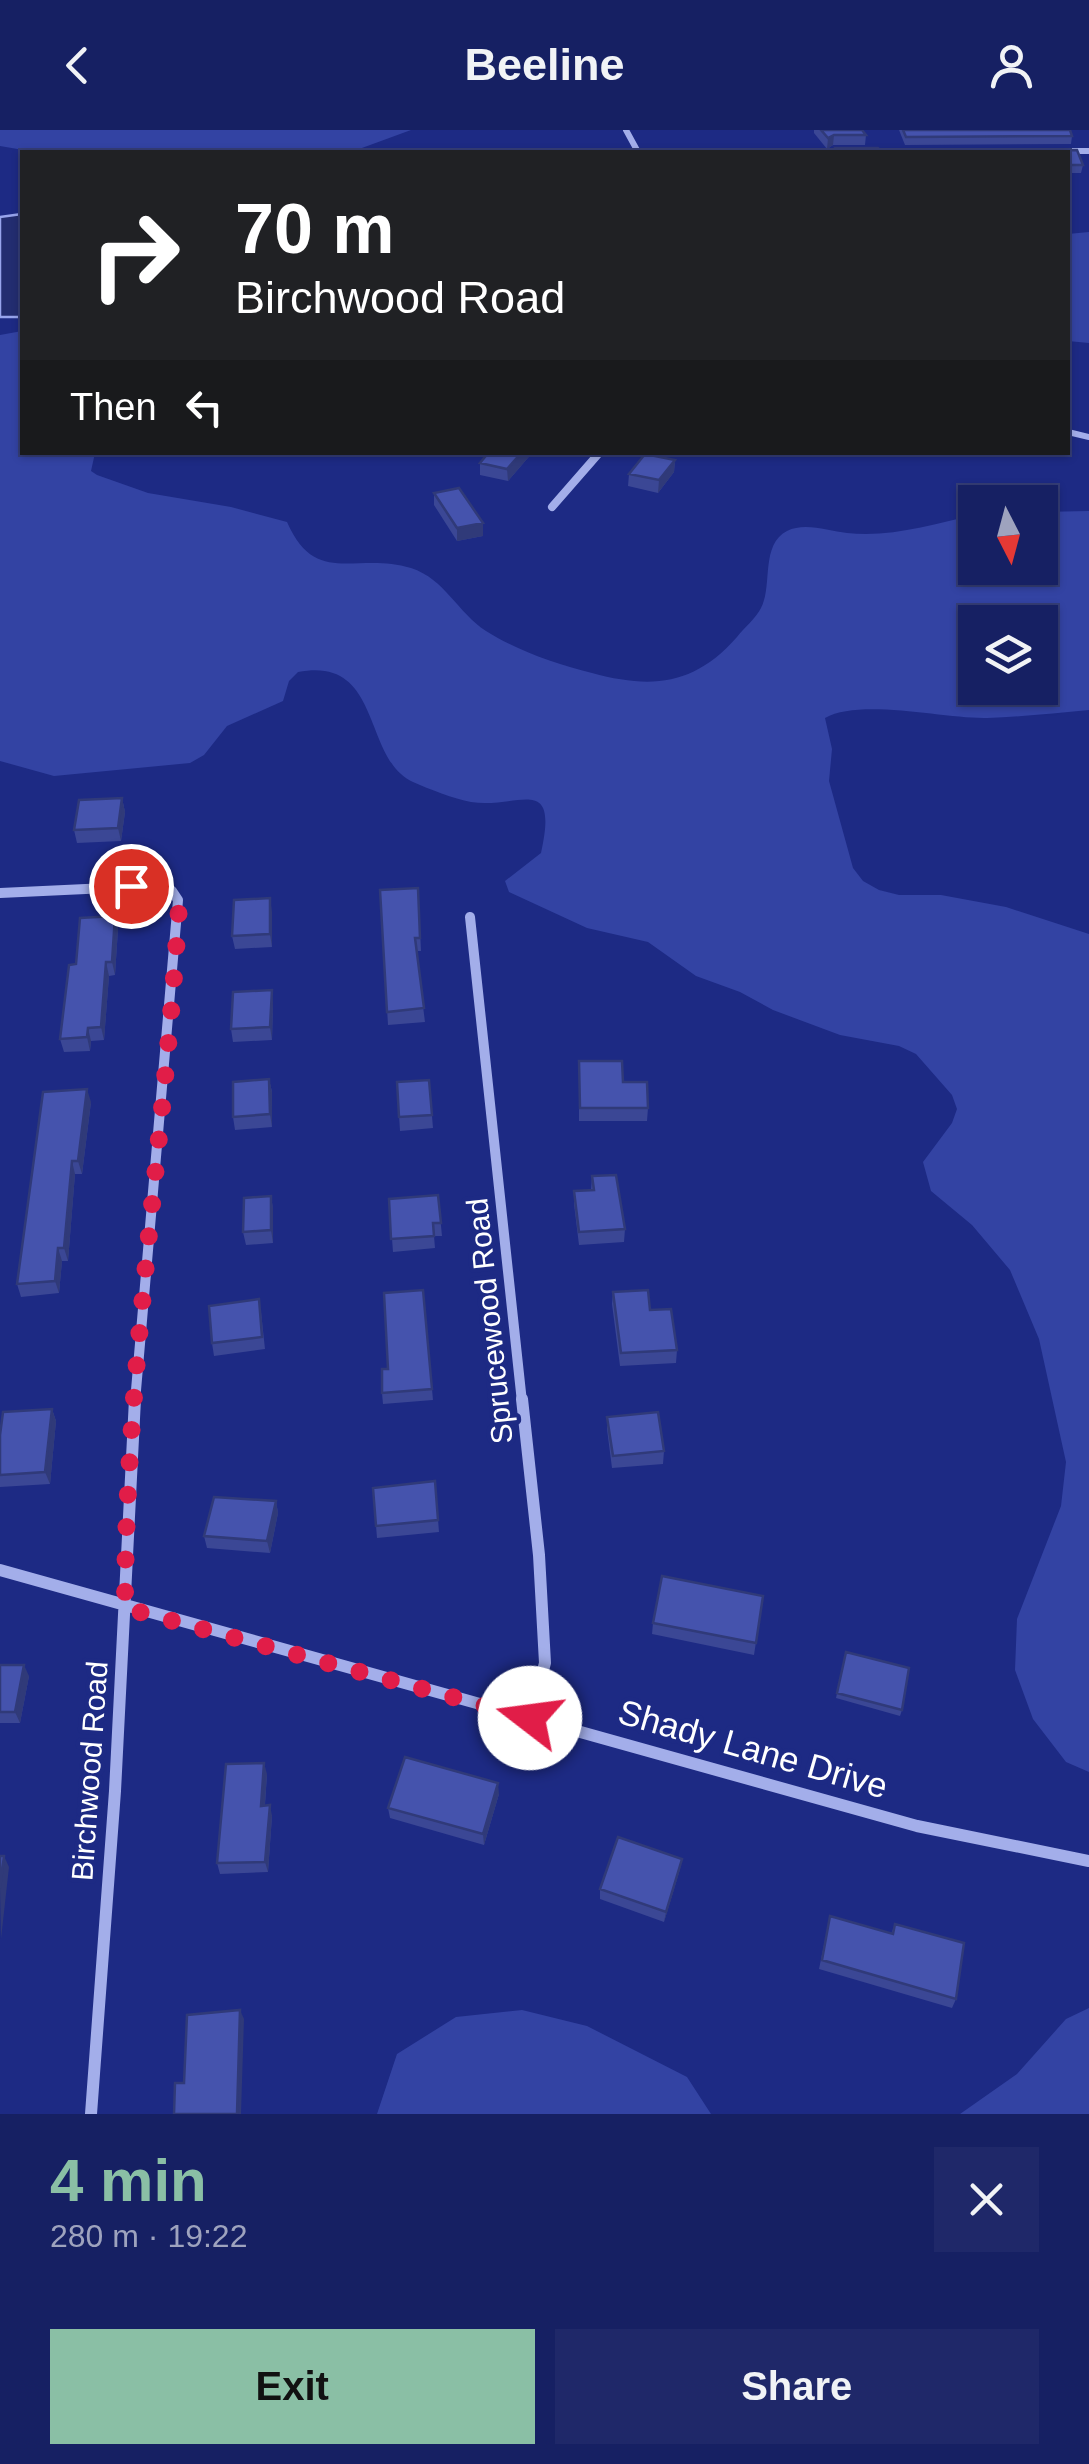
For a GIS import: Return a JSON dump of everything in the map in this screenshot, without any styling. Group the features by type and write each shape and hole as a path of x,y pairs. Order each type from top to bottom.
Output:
{"street":[{"path":"552,507 597,455"},
{"name":"Birchwood Road","path":"0,893 150,886 176,894 177,932 125,1542 125,1608 92,2114"},
{"name":"Sprucewood Road","path":"470,917 539,1555 545,1663 530,1718"},
{"name":"Shady Lane Drive","path":"0,1570 917,1826 1089,1861"}],"shaded area":[{"path":"0,130 411,130 356,150 23,150 0,146"},
{"path":"20,214 20,317 0,317 0,217"},
{"path":"1089,232 1089,343 1070,341 1070,234"},
{"path":"20,331 20,455 95,455 91,471 148,493 231,507 287,522 298,542 324,561 411,568 433,580 476,624 498,638 551,661 613,678 652,682 671,679 704,666 721,653 759,612 773,546 794,528 879,534 958,519 958,585 1058,585 1058,512 1089,511 1089,710 987,718 881,709 841,712 825,718 832,749 829,781 853,868 863,881 899,895 941,895 1006,907 1089,934 1089,1772 1066,1762 1033,1719 1015,1670 1017,1619 1061,1506 1066,1462 1039,1339 1010,1270 972,1225 931,1191 923,1162 952,1123 957,1109 952,1095 916,1054 899,1046 840,1035 773,1010 740,992 696,976 648,942 587,928 509,892 505,881 541,853 545,828 539,803 471,802 413,782 397,770 385,753 358,693 345,679 325,671 298,672 289,681 283,701 227,726 204,755 190,763 54,776 0,761 0,335"},
{"path":"1089,2008 1089,2114 960,2114 1017,2074 1066,2019"},
{"path":"522,2010 587,2026 687,2077 711,2114 377,2114 397,2054 456,2017"}],"building":[{"path":"821,130 862,130 866,135 828,138"},
{"path":"903,130 1070,130 1072,136 906,137"},
{"path":"836,148 880,150 838,150"},
{"path":"1070,150 1077,150 1083,165 1070,165"},
{"path":"487,455 519,455 507,469 480,463"},
{"path":"644,455 675,460 659,480 629,474"},
{"path":"459,488 483,523 457,528 434,493"},
{"path":"122,798 118,828 74,830 79,800"},
{"path":"418,888 420,938 415,938 424,1008 387,1012 380,890"},
{"path":"270,898 270,934 232,936 234,900"},
{"path":"115,916 112,962 106,962 101,1027 88,1028 87,1037 60,1039 69,965 76,964 80,918"},
{"path":"272,990 270,1027 231,1029 233,992"},
{"path":"579,1061 622,1061 623,1082 647,1082 648,1108 580,1108"},
{"path":"269,1079 270,1114 233,1117 233,1082"},
{"path":"429,1080 432,1115 399,1117 397,1082"},
{"path":"87,1089 78,1161 72,1161 64,1248 58,1248 55,1281 17,1284 43,1092"},
{"path":"616,1175 625,1229 579,1232 574,1191 594,1190 592,1176"},
{"path":"438,1195 441,1223 433,1223 434,1236 391,1239 389,1199"},
{"path":"271,1196 271,1230 243,1232 244,1198"},
{"path":"423,1290 432,1389 382,1393 382,1369 388,1369 384,1293"},
{"path":"648,1290 650,1310 671,1309 677,1350 621,1353 613,1292"},
{"path":"259,1299 262,1337 212,1343 209,1306"},
{"path":"52,1409 45,1472 0,1475 3,1412"},
{"path":"658,1412 664,1451 613,1456 607,1417"},
{"path":"435,1481 438,1520 376,1526 373,1488"},
{"path":"214,1497 276,1501 267,1541 204,1536"},
{"path":"662,1576 763,1596 756,1643 653,1623"},
{"path":"846,1652 909,1668 902,1710 837,1693"},
{"path":"0,1665 24,1665 15,1712 0,1712"},
{"path":"405,1757 498,1783 483,1834 388,1808"},
{"path":"264,1763 261,1806 270,1805 265,1862 217,1863 226,1764"},
{"path":"618,1837 682,1859 666,1912 600,1889"},
{"path":"0,1856 4,1856 0,1888"},
{"path":"830,1916 893,1934 895,1924 964,1943 956,1999 822,1960"},
{"path":"240,2010 237,2114 174,2114 175,2083 184,2083 187,2015"}],"route":[{"path":"131,886 163,888 176,894 179,906 133,1428 125,1608 530,1718"}]}
